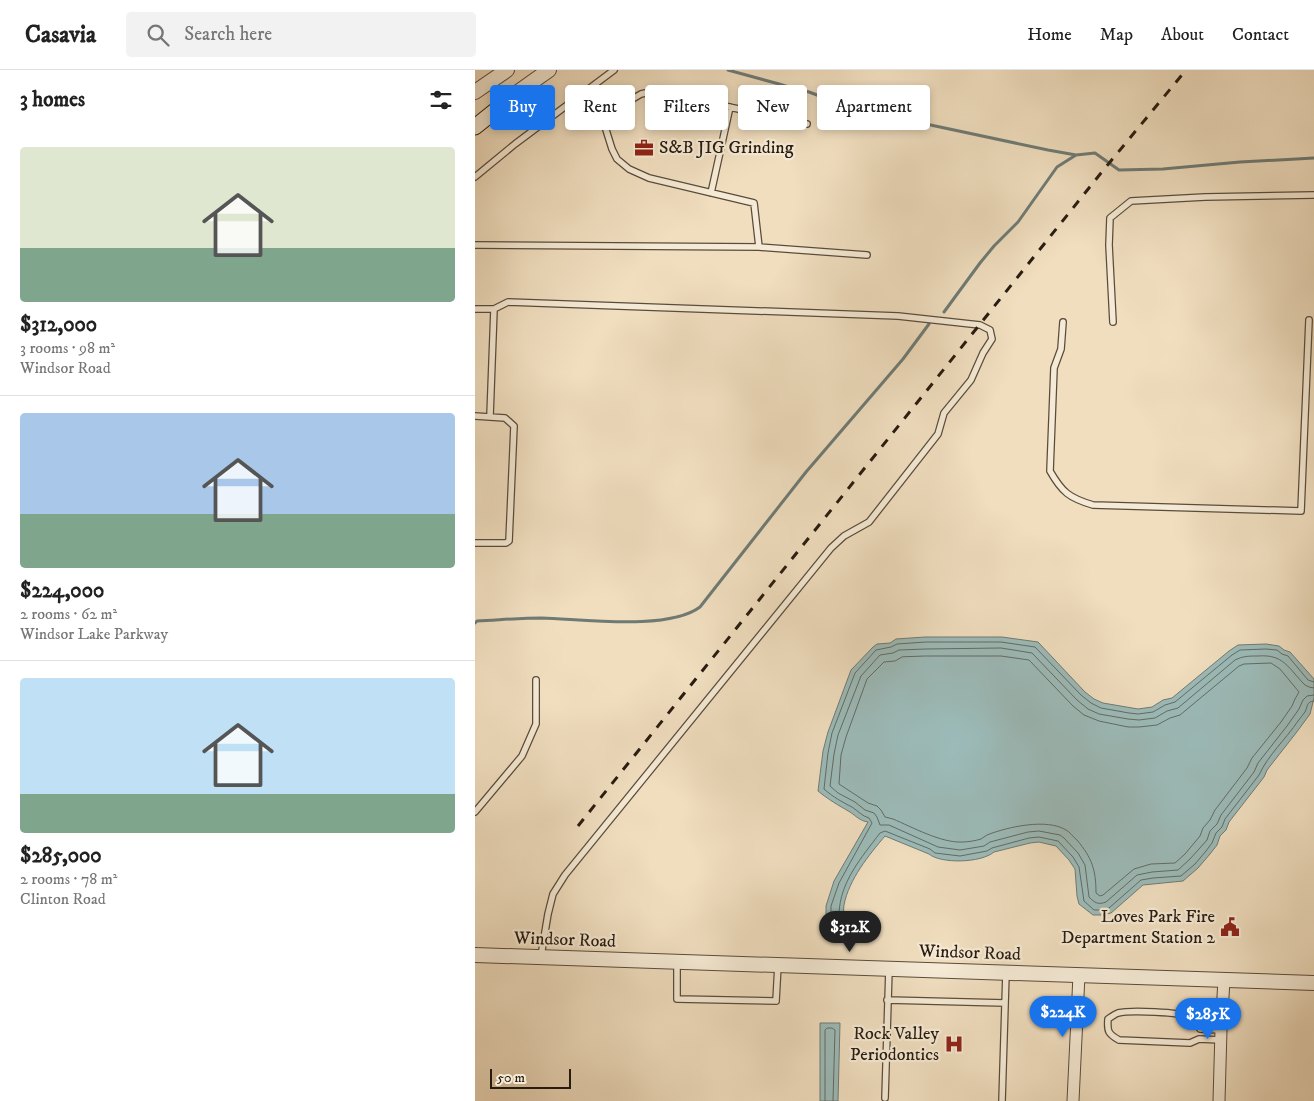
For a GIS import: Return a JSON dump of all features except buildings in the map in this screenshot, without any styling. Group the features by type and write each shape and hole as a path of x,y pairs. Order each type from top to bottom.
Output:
{"main road":[{"path":"475,127 490,115"}],"street":[{"path":"475,92 507,70"},
{"path":"529,85 549,70"},
{"path":"475,120 490,111"},
{"name":"Windsor Road","path":"475,953 541,958 1314,983"},
{"path":"1073,1101 1079,975"},
{"path":"1219,1101 1225,980"}],"lane":[{"path":"594,85 614,70"},
{"path":"635,97 650,92 661,92 738,109"},
{"path":"475,177 565,106"},
{"path":"711,192 730,107"},
{"path":"606,130 617,159 629,169 649,178 754,203 759,247"},
{"path":"1113,322 1109,245 1110,218 1131,201 1205,197 1314,195"},
{"path":"475,245 759,247 867,255"},
{"path":"475,309 494,309 508,302 898,316 980,325 991,330 992,334 992,339 983,353 971,380 944,413 938,434 887,500 869,522 844,536 831,548 565,875 553,894 541,958"},
{"path":"490,416 494,309"},
{"path":"1063,322 1061,349 1054,368 1050,470 1065,492 1077,500 1100,505 1301,510 1309,320"},
{"path":"475,416 505,418 514,426 509,541 507,543 475,543"},
{"path":"475,812 522,756 536,724 535,680"},
{"path":"677,962 677,999 776,1001 778,965"},
{"path":"885,1098 889,969"},
{"path":"1001,1101 1006,973"},
{"path":"887,1000 1005,1003"},
{"path":"1117,1013 1181,1014 1190,1017 1200,1029 1221,1035 1189,1042 1119,1040 1111,1036 1107,1028 1108,1019 1117,1013"}],"water":[{"path":"1002,637 1038,642 1085,692 1094,699 1103,703 1138,709 1152,707 1163,700 1172,698 1238,645 1266,644 1279,646 1290,652 1314,679 1314,698 1310,714 1229,822 1226,830 1220,836 1217,845 1198,868 1183,881 1143,885 1111,913 1093,915 1079,904 1075,869 1056,846 1039,842 1030,843 994,852 980,858 951,861 935,857 885,836 866,859 850,886 844,905 844,921 826,920 826,906 834,881 868,822 860,819 818,791 823,751 828,732 851,670 873,647 877,644 890,643 896,639"},
{"path":"820,1023 840,1023 838,1101 820,1101"}],"waterway":[{"path":"728,70 809,92 821,99 848,104 893,117 1076,155 1095,153 1119,170 1163,169 1314,158"},
{"path":"944,312 980,263 1018,222 1057,167 1076,155"},
{"path":"475,623 477,621 542,618 624,622 646,621 667,619 686,614 700,607 806,472 903,359 929,324"}],"railway":[{"path":"578,826 1101,173 1186,70"}],"place":[{"name":"S&B JIG Grinding","path":"644,148"},
{"name":"Loves Park Fire Department Station 2","path":"1230,927"},
{"name":"Rock Valley Periodontics","path":"954,1044"}]}
